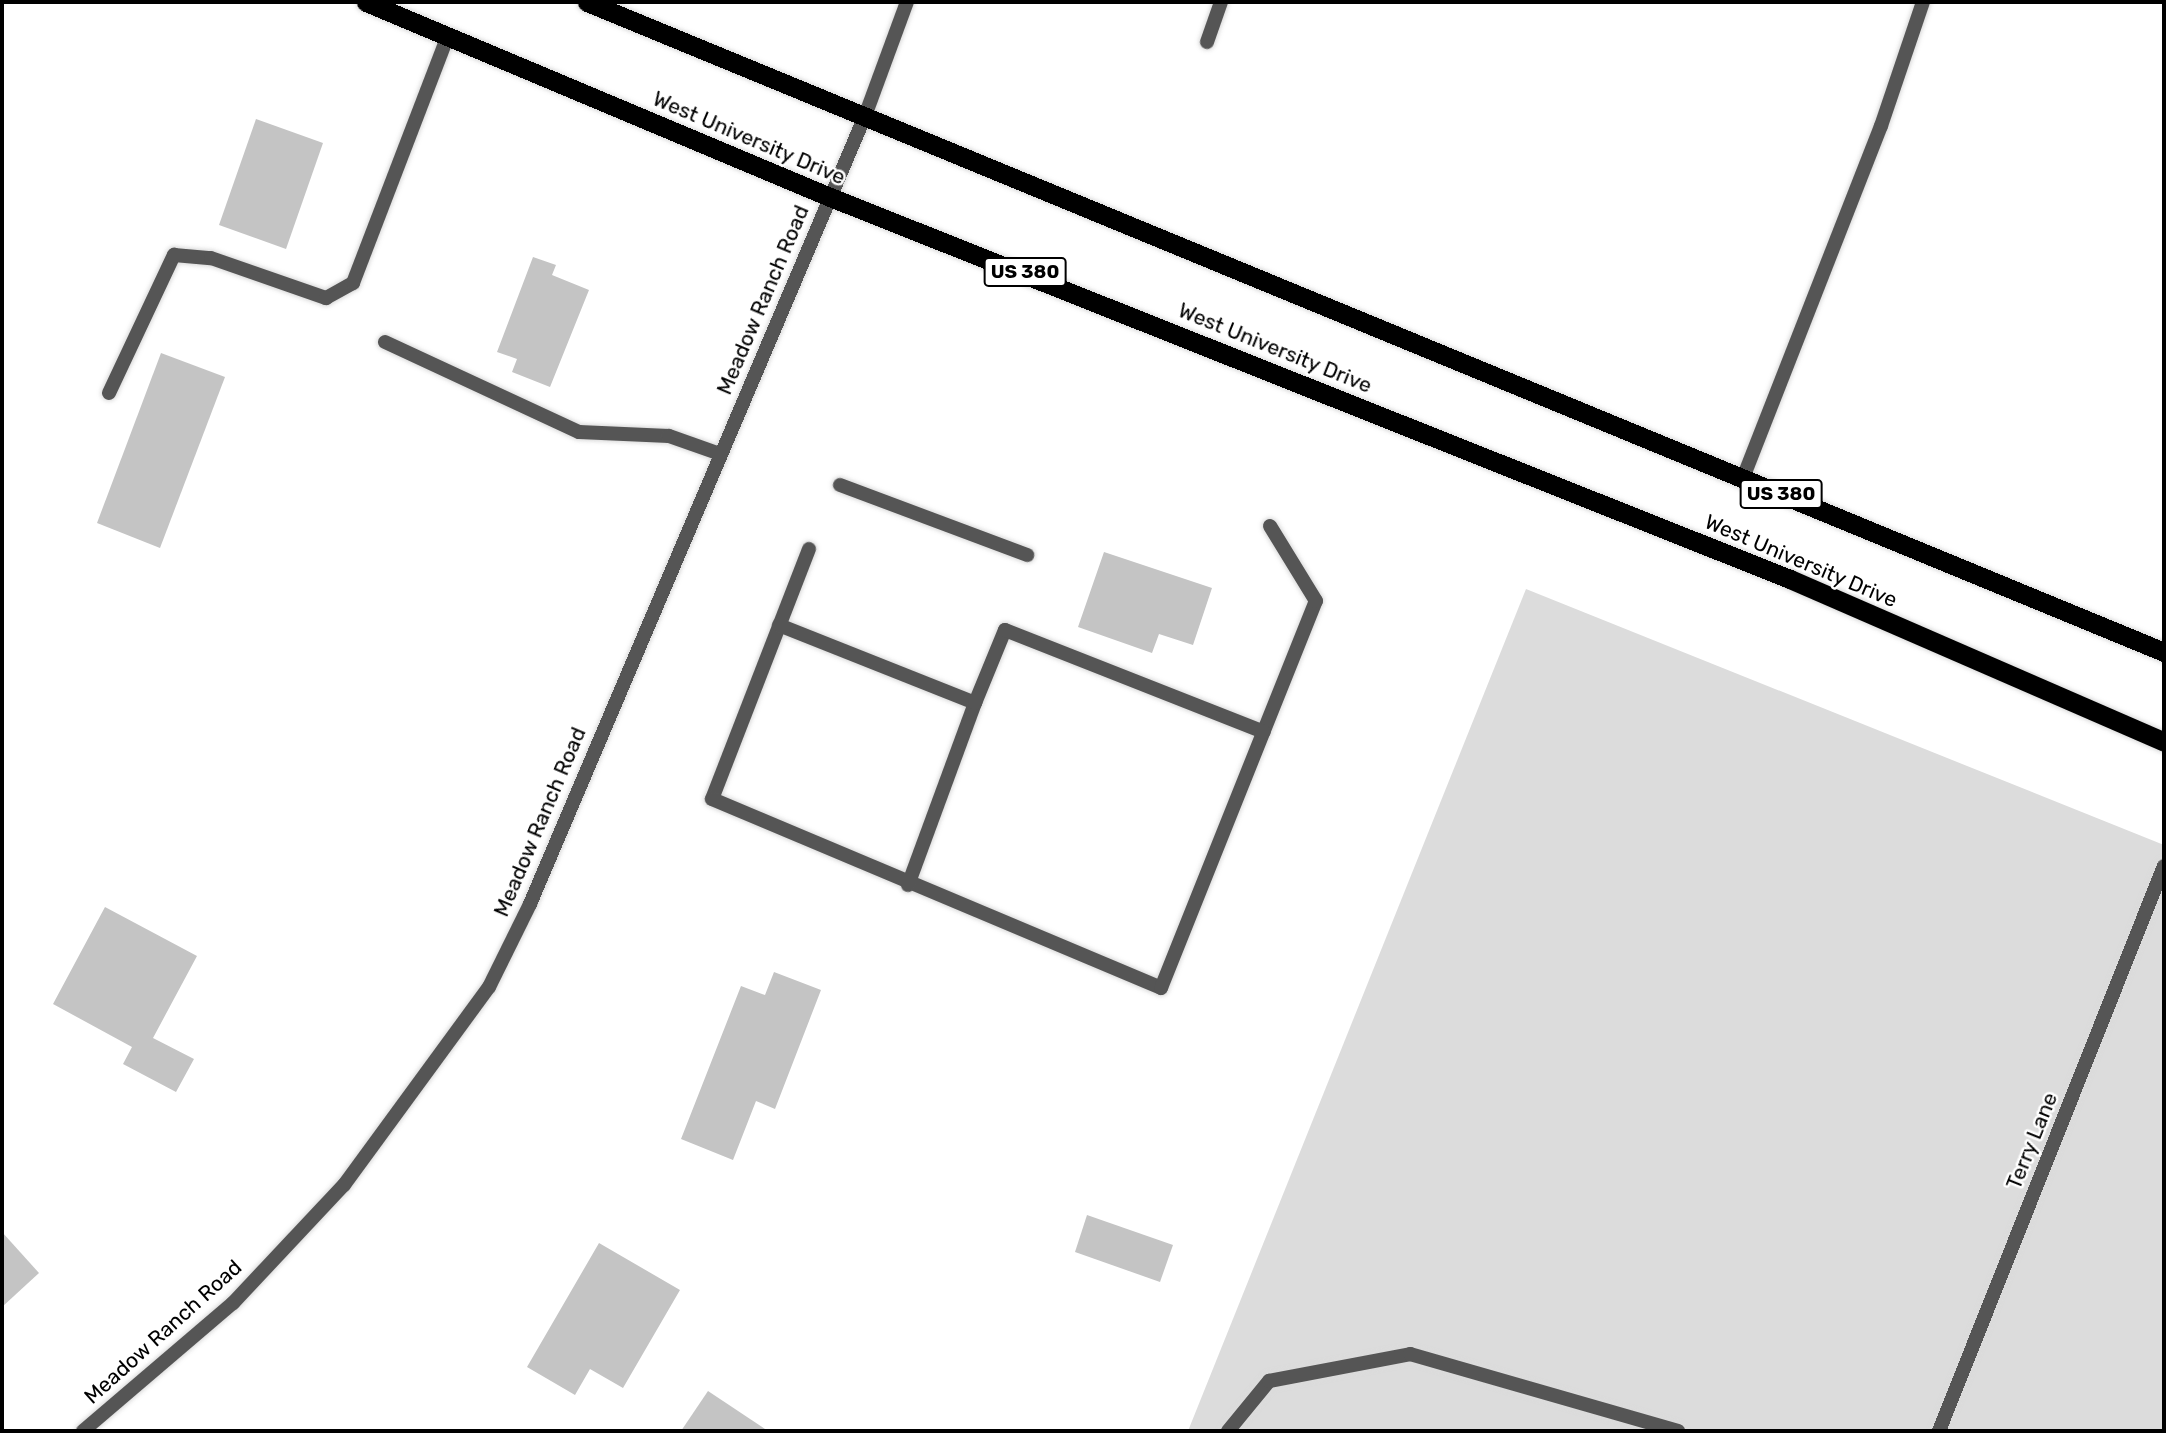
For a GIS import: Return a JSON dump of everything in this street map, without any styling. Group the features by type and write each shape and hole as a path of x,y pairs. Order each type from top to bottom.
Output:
{"highway":[{"name":"West University Drive","path":"366,2 830,197 1790,579 2164,742"},
{"name":"US 380","path":"587,2 2164,652"}],"street":[{"name":"Meadow Ranch Road","path":"83,1431 233,1303 344,1185 489,987 530,904 864,116 907,2"},
{"path":"1207,42 1221,2"},
{"path":"1743,478 1881,126 1923,2"},
{"path":"108,393 174,255 211,258 326,298 353,283 448,36"},
{"path":"385,342 579,432 669,436 720,454"},
{"path":"840,485 1027,555"},
{"path":"809,549 712,799 908,885 1161,988 1316,601 1270,526"},
{"path":"779,625 975,703"},
{"path":"908,885 1005,630 1264,732"},
{"name":"Terry Lane","path":"1939,1431 2164,866"},
{"path":"1228,1431 1269,1381 1410,1354 1678,1431"}],"shaded area":[{"path":"1526,589 2164,845 2164,1431 1188,1431"}],"building":[{"path":"256,119 323,143 286,249 219,225"},
{"path":"533,257 556,265 552,275 589,290 550,387 512,372 517,359 497,352"},
{"path":"161,353 225,377 160,548 97,523"},
{"path":"1104,552 1212,588 1193,645 1159,634 1152,653 1078,627"},
{"path":"105,907 197,956 153,1038 194,1059 176,1092 123,1064 132,1047 53,1004"},
{"path":"774,972 821,990 775,1109 756,1101 733,1160 681,1139 741,986 765,995"},
{"path":"1087,1215 1173,1245 1160,1282 1075,1252"},
{"path":"2,1232 39,1273 2,1307"},
{"path":"599,1243 680,1290 623,1388 590,1369 575,1395 527,1367"},
{"path":"708,1391 768,1431 681,1431"}]}
